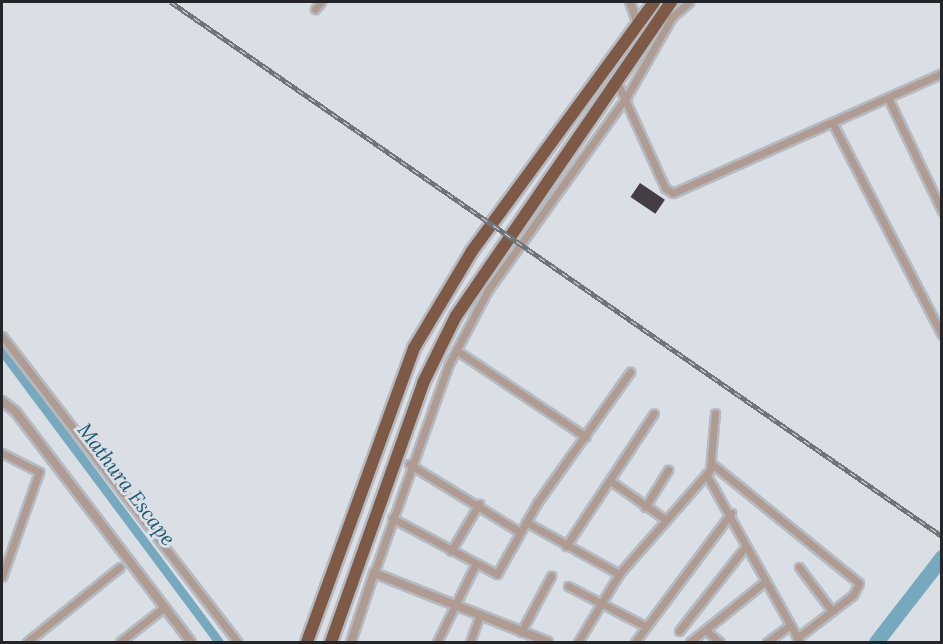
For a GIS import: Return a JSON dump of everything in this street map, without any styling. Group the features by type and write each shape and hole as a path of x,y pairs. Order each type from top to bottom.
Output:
{"highway":[{"path":"308,642 414,348 472,251 654,2"},
{"path":"331,642 403,435 451,326 671,2"}],"street":[{"path":"315,9 321,2"},
{"path":"630,2 638,24"},
{"path":"351,642 410,464 456,350 488,290 627,96 672,17 689,2"},
{"path":"616,82 627,96 665,188 673,193 889,100 942,73"},
{"path":"889,100 942,211"},
{"path":"833,124 942,335"},
{"path":"2,336 238,642"},
{"path":"456,350 586,437"},
{"path":"392,518 475,565 497,574 526,522 630,372"},
{"path":"2,402 15,411 191,642"},
{"path":"566,546 612,482 654,413"},
{"path":"578,642 619,574 706,474 712,464 715,413"},
{"path":"2,453 39,472 2,577"},
{"path":"410,464 479,504 520,532"},
{"path":"706,474 731,513 763,583 799,640 853,595 859,583 712,464"},
{"path":"645,507 668,470"},
{"path":"612,482 666,520"},
{"path":"451,552 479,504"},
{"path":"635,642 731,513"},
{"path":"526,522 619,574"},
{"path":"679,631 745,547"},
{"path":"437,642 475,565"},
{"path":"27,642 120,567"},
{"path":"799,567 832,611"},
{"path":"374,573 543,642"},
{"path":"520,632 551,576"},
{"path":"690,642 763,583"},
{"path":"568,586 645,626"},
{"path":"120,642 163,608"},
{"path":"470,642 480,615"},
{"path":"767,642 789,626"},
{"path":"705,630 720,642"}],"building":[{"path":"640,183 665,200 655,214 630,197"}],"waterway":[{"name":"Mathura Escape","path":"2,351 219,642"},
{"name":"Mathura Escape","path":"876,642 942,557"}],"railway":[{"path":"171,2 942,536"}]}
